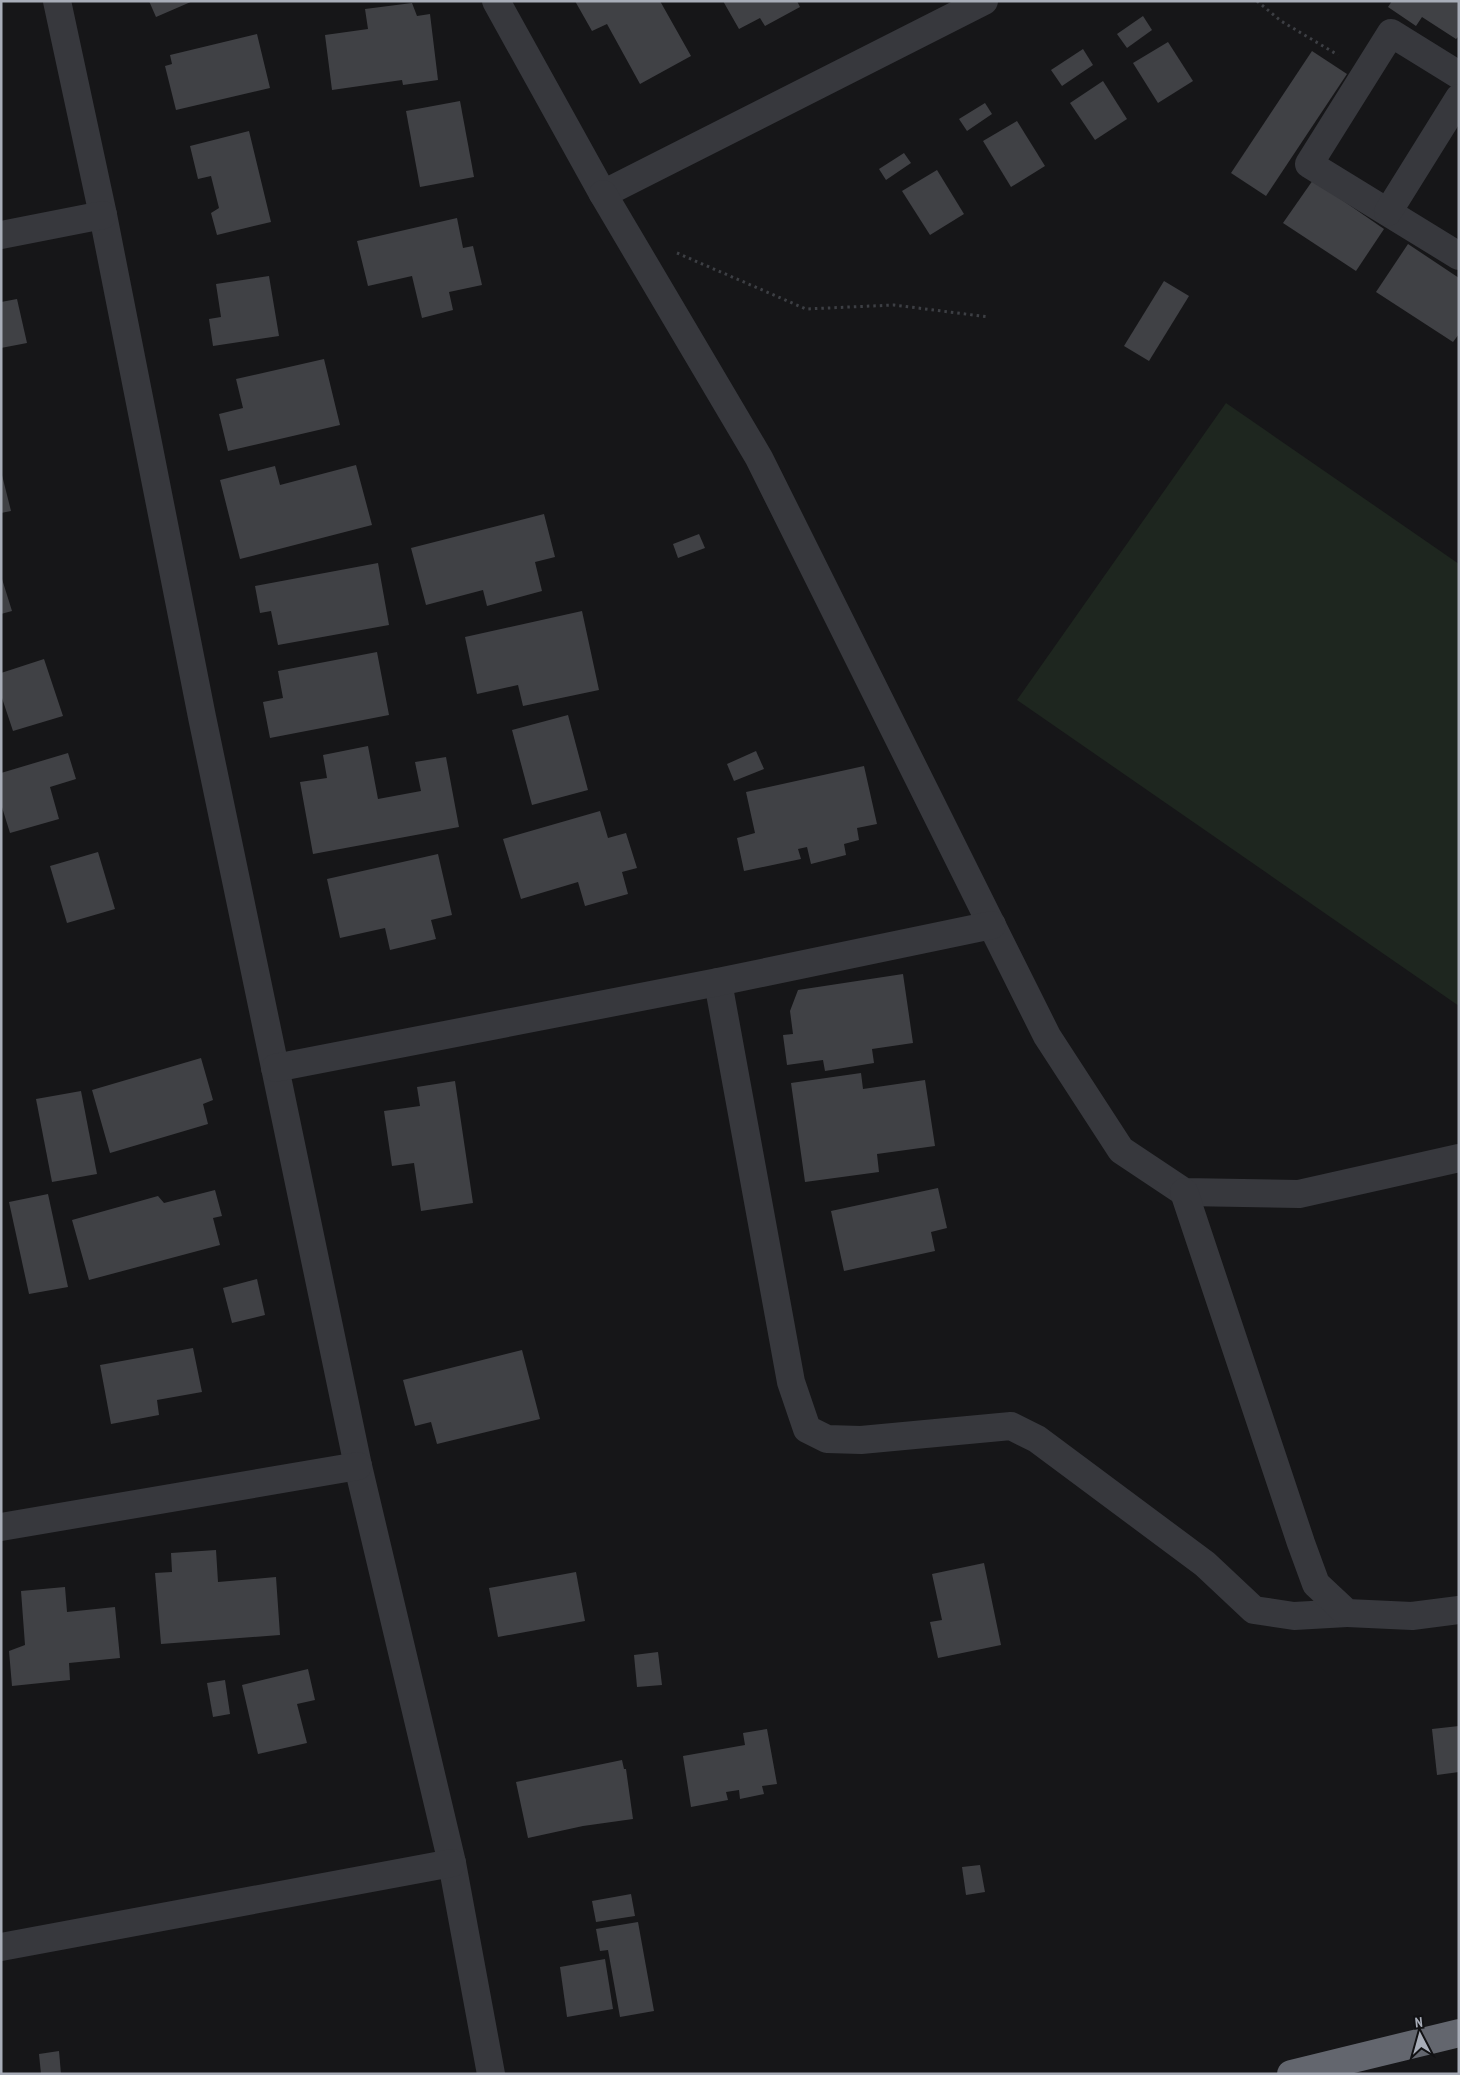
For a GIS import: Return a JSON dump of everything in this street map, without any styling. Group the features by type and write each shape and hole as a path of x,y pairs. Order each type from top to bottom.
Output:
{"highway":[{"path":"1290,2074 1459,2033"}],"street":[{"path":"57,1 103,215 200,708 358,1466 452,1863 491,2074"},
{"path":"496,1 603,194 759,458 1047,1036 1121,1150 1184,1192 1299,1194 1459,1158"},
{"path":"603,194 984,1"},
{"path":"1388,212 1458,80 1391,33 1309,164 1459,256"},
{"path":"1,235 103,215"},
{"path":"275,1068 718,982 992,924"},
{"path":"718,982 791,1382 807,1429 827,1440 861,1440 1011,1426 1037,1438 1197,1558 1254,1610 1294,1616 1347,1613 1412,1616 1459,1610"},
{"path":"1184,1192 1316,1584 1347,1613"},
{"path":"1,1527 358,1466"},
{"path":"1,1947 452,1863"}],"path":[{"path":"1257,1 1280,20 1367,72"},
{"path":"626,231 806,309 894,305 989,317"}],"shaded area":[{"path":"1226,403 1459,564 1459,1006 1017,700"}],"building":[{"path":"149,1 193,1 156,17"},
{"path":"575,1 660,1 691,56 640,84 607,24 592,31"},
{"path":"723,1 797,1 800,7 765,26 760,18 739,29"},
{"path":"1392,1 1459,1 1459,36 1456,39 1422,17 1416,26 1388,7"},
{"path":"412,3 417,16 430,14 438,80 403,85 402,80 332,90 325,35 368,29 365,9"},
{"path":"1143,16 1152,30 1127,48 1117,34"},
{"path":"257,34 270,88 176,110 165,66 172,64 170,55"},
{"path":"1168,42 1193,81 1158,103 1133,63"},
{"path":"1083,49 1093,65 1062,86 1051,70"},
{"path":"1312,51 1347,74 1266,196 1231,173"},
{"path":"1103,81 1127,119 1095,140 1070,103"},
{"path":"460,101 474,177 420,187 406,111"},
{"path":"985,103 992,114 967,131 959,119"},
{"path":"1017,121 1045,166 1011,187 983,141"},
{"path":"249,131 271,222 217,235 211,213 219,208 211,176 198,179 190,146"},
{"path":"904,153 911,163 886,180 879,169"},
{"path":"937,170 964,214 930,235 902,191"},
{"path":"1313,180 1384,229 1356,271 1283,223"},
{"path":"457,218 463,248 473,246 482,285 449,292 453,310 422,318 412,276 368,286 357,241"},
{"path":"1408,244 1459,278 1459,334 1453,342 1376,292"},
{"path":"269,276 279,336 213,346 209,319 221,317 216,284"},
{"path":"1164,281 1189,296 1149,361 1124,346"},
{"path":"17,299 27,343 1,348 1,302"},
{"path":"324,359 340,425 228,451 219,414 243,408 236,379"},
{"path":"356,465 372,525 240,559 220,480 275,466 280,485"},
{"path":"1,471 11,511 1,513"},
{"path":"544,514 555,557 535,562 542,591 487,606 483,590 426,605 411,548"},
{"path":"699,534 705,548 678,558 673,544"},
{"path":"378,563 389,625 278,645 271,611 260,613 255,586"},
{"path":"1,580 12,611 1,614"},
{"path":"582,611 599,690 523,706 518,685 477,694 465,637"},
{"path":"377,652 389,715 270,738 263,702 283,698 278,671"},
{"path":"44,659 63,716 13,731 1,695 1,673"},
{"path":"568,715 588,790 532,805 512,730"},
{"path":"368,746 378,799 421,791 415,762 446,757 459,827 313,854 300,782 327,778 323,755"},
{"path":"756,751 764,769 734,781 727,764"},
{"path":"68,753 76,779 50,787 59,819 10,833 1,804 1,773"},
{"path":"864,766 877,824 857,828 859,840 844,844 846,855 811,864 807,847 798,849 801,859 744,871 737,838 755,833 746,792"},
{"path":"600,811 608,838 626,833 637,868 622,872 628,894 585,906 578,882 521,899 503,839"},
{"path":"98,852 115,909 67,923 50,866"},
{"path":"438,854 452,915 431,920 436,939 390,950 385,928 340,938 327,879"},
{"path":"903,974 913,1043 872,1049 874,1063 825,1071 823,1060 787,1065 783,1035 793,1034 790,1011 798,990"},
{"path":"201,1058 213,1100 203,1104 208,1124 110,1153 92,1090"},
{"path":"861,1073 863,1089 925,1080 935,1146 877,1154 879,1172 805,1182 791,1083"},
{"path":"455,1081 473,1203 421,1211 414,1163 392,1166 384,1111 420,1106 417,1087"},
{"path":"81,1091 97,1174 52,1182 36,1099"},
{"path":"938,1188 947,1228 931,1232 935,1251 844,1271 831,1211"},
{"path":"215,1190 222,1216 213,1218 220,1245 89,1280 72,1220 158,1196 164,1203"},
{"path":"48,1194 68,1287 29,1294 9,1202"},
{"path":"257,1279 265,1315 232,1323 223,1288"},
{"path":"193,1348 202,1392 157,1400 159,1415 111,1424 100,1365"},
{"path":"522,1350 540,1419 437,1444 431,1422 415,1426 403,1380"},
{"path":"216,1550 218,1582 276,1577 280,1635 161,1644 155,1573 172,1572 171,1553"},
{"path":"984,1563 1001,1645 938,1658 930,1622 942,1620 932,1574"},
{"path":"576,1572 585,1621 498,1637 489,1588"},
{"path":"65,1587 67,1612 115,1607 120,1658 69,1663 70,1680 12,1686 9,1651 25,1645 21,1591"},
{"path":"658,1652 662,1685 637,1687 634,1655"},
{"path":"308,1669 315,1700 297,1704 307,1743 258,1754 242,1685"},
{"path":"225,1680 230,1714 213,1717 207,1683"},
{"path":"1459,1726 1459,1772 1437,1775 1432,1729"},
{"path":"767,1729 777,1784 762,1786 764,1794 740,1799 739,1790 726,1792 728,1800 691,1807 683,1756 745,1745 743,1733"},
{"path":"622,1760 624,1769 626,1769 633,1819 583,1826 528,1838 516,1782"},
{"path":"980,1865 985,1892 966,1895 962,1867"},
{"path":"631,1894 635,1916 596,1922 592,1901"},
{"path":"638,1922 654,2011 620,2017 608,1950 600,1951 596,1929"},
{"path":"605,1959 613,2009 567,2017 560,1967"},
{"path":"59,2051 61,2074 41,2074 39,2054"}]}
